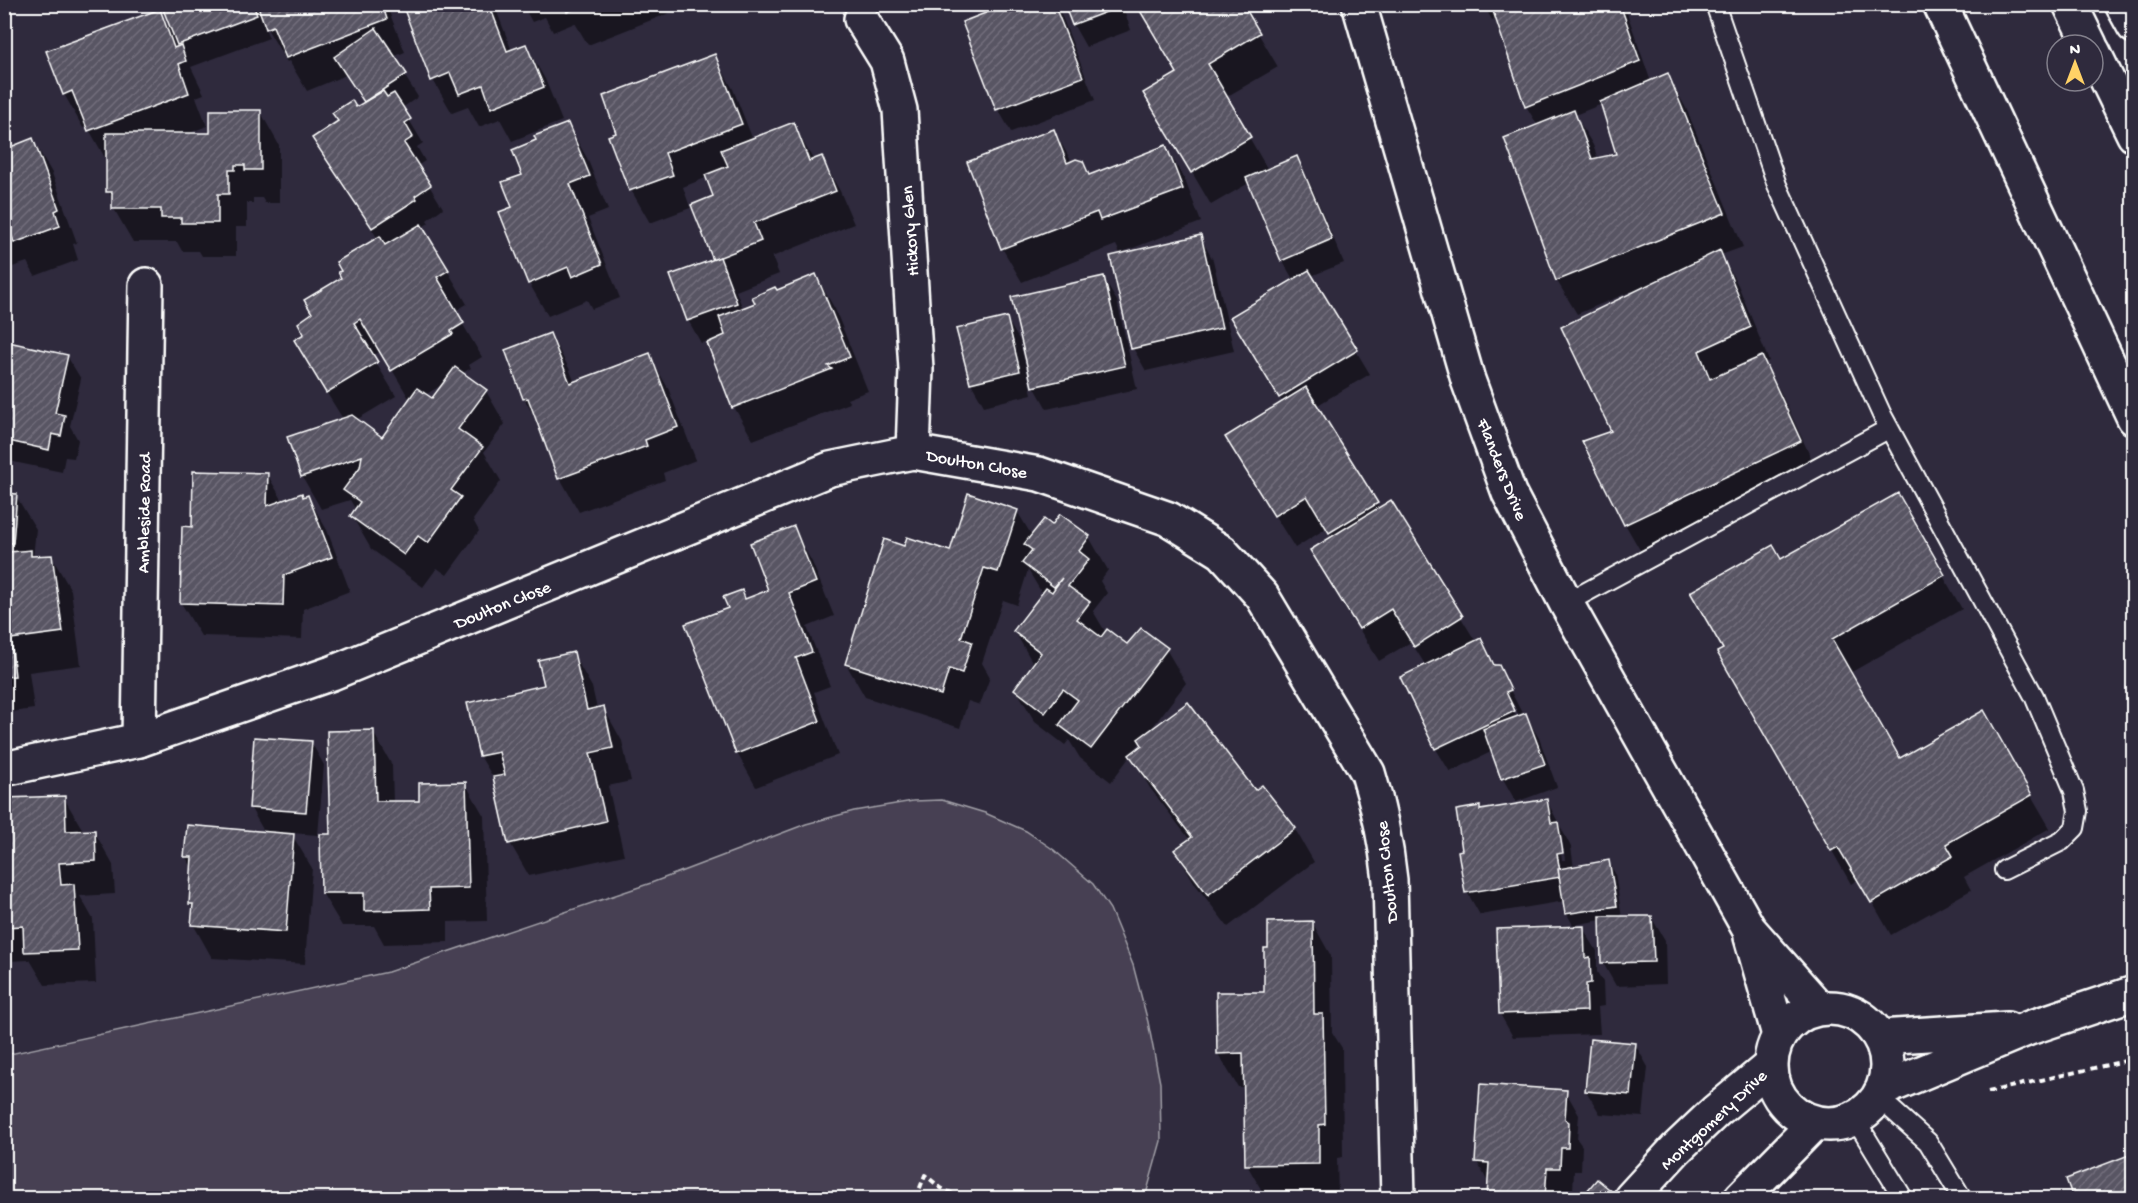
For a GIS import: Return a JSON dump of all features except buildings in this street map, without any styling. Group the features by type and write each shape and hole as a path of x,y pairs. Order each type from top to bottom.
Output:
{"main road":[{"name":"Flanders Drive","path":"1359,4 1468,380 1509,494 1566,603 1749,929 1819,1008"},
{"path":"1940,4 2133,418"},
{"path":"2070,4 2084,33"},
{"path":"2122,4 2133,26"},
{"name":"Hickory Glen","path":"861,19 887,61 900,110 916,369 913,452"},
{"path":"2105,76 2133,135"},
{"name":"Ambleside Road","path":"139,740 146,285"},
{"name":"Doulton Close","path":"4,769 139,740 332,673 830,469 913,452 1039,474 1169,519 1222,552 1262,596 1368,773 1386,842 1390,880 1398,1196"},
{"name":"Flanders Drive","path":"1749,929 1774,1050"},
{"path":"1872,1102 1887,1063 1880,1037 1872,1026 1848,1011 1833,1008 1819,1008 1789,1023 1774,1050 1773,1085 1783,1102 1797,1116 1815,1123 1836,1124 1872,1102 2030,1028 2133,993"},
{"path":"1880,1037 2030,1028"},
{"name":"Montgomery Drive","path":"1631,1198 1774,1050"},
{"path":"1741,1198 1815,1123"}],"lane":[{"path":"1715,4 1777,185 1888,429 2034,696 2074,791 2078,811 2075,828 2062,840 2004,870"},
{"path":"1566,603 1888,429"},
{"path":"1872,1102 1903,1198"},
{"path":"1872,1102 1928,1142 1962,1198"}],"path":[{"path":"916,1198 925,1174 942,1188 961,1198"},
{"path":"1294,1198 1398,1196"}],"shaded area":[{"path":"942,800 985,813 1026,831 1054,850 1093,884 1110,909 1133,965 1148,1022 1160,1083 1161,1141 1145,1198 5,1198 5,1055 388,972 651,883 806,824 854,811 913,801"}]}
